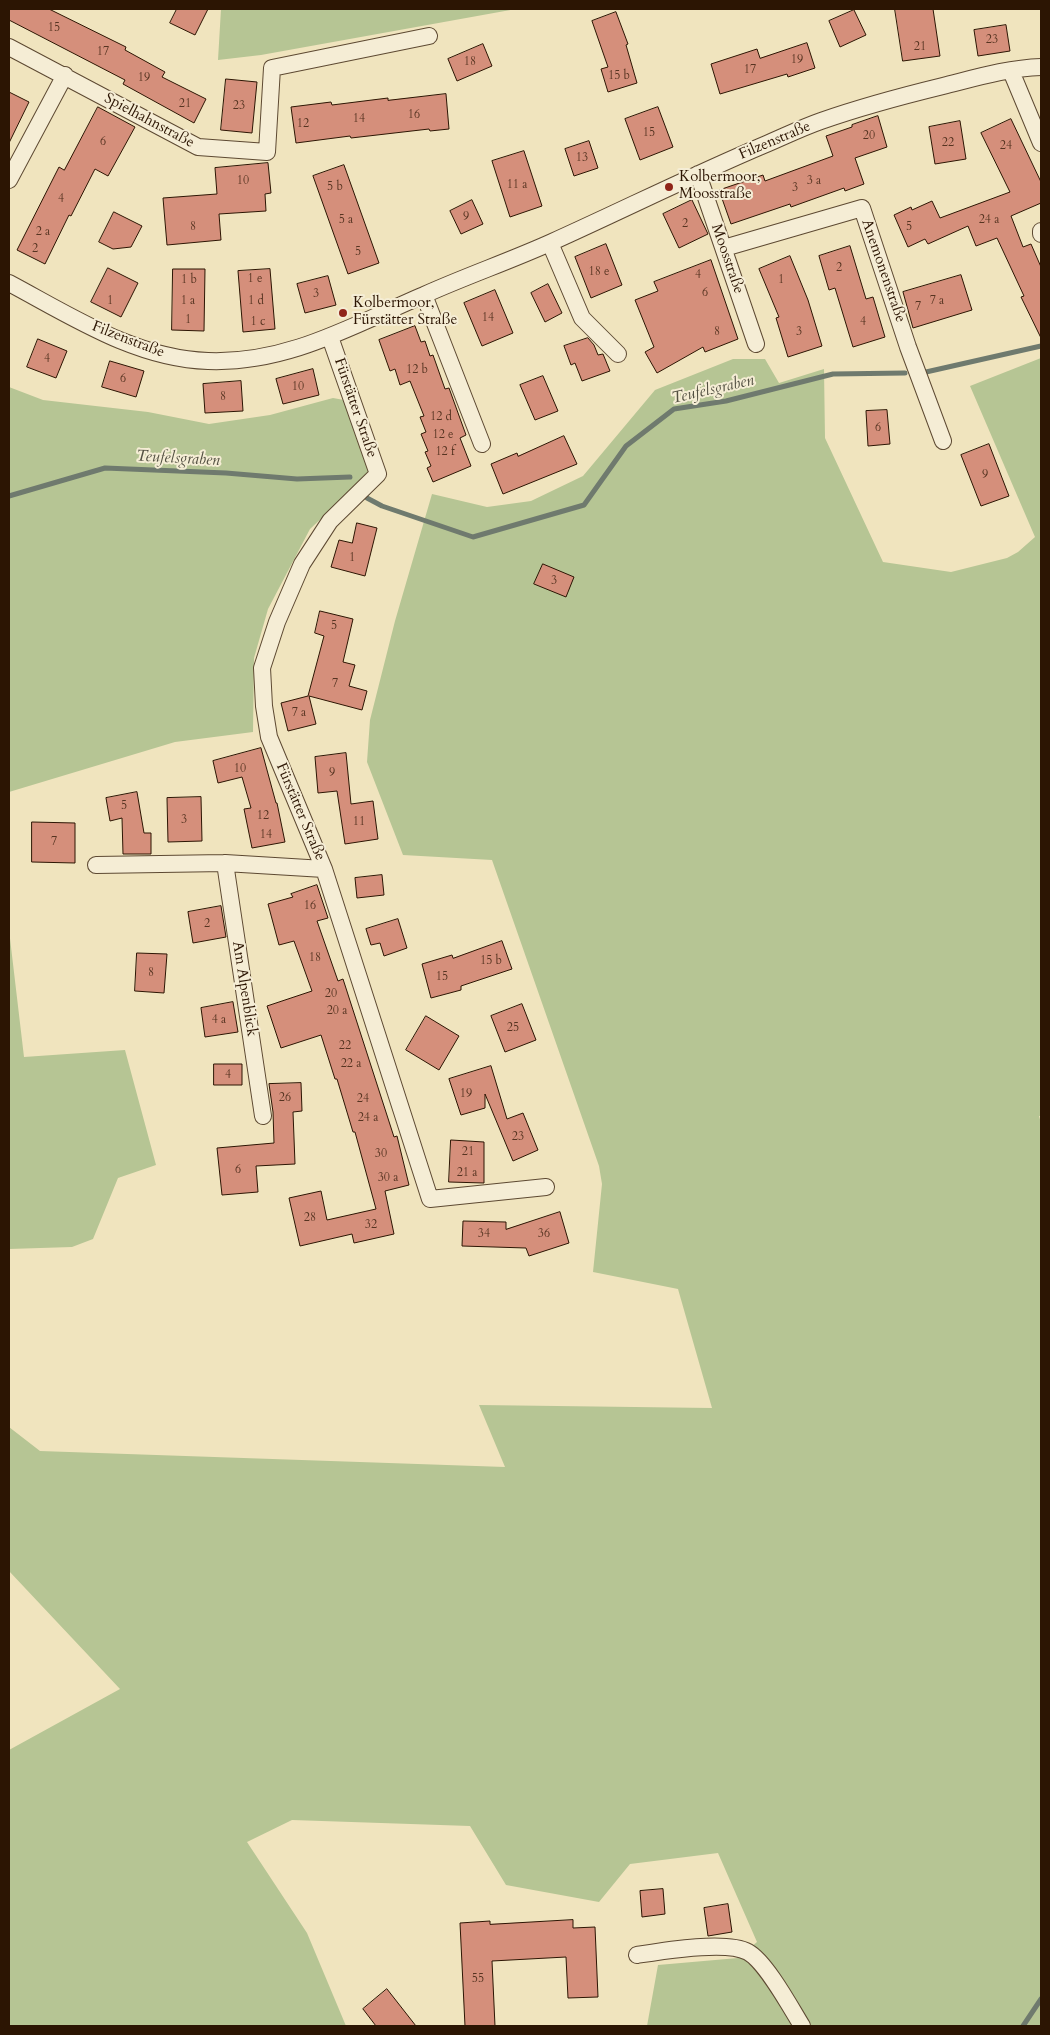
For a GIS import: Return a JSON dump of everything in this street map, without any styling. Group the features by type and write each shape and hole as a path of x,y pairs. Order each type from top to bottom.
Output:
{"street":[{"name":"Spielhahnstraße","path":"9,47 162,130 198,147 267,152 272,68 429,36"},
{"name":"Filzenstraße","path":"9,283 100,331 153,352 182,359 209,362 242,360 281,354 310,346 424,294 550,243 698,174 820,122 897,97 1011,71 1041,67"},
{"path":"1011,71 1041,143"},
{"path":"9,180 65,76"},
{"name":"Moosstraße","path":"698,174 756,344"},
{"name":"Anemonenstraße","path":"724,248 862,208 908,347 943,441"},
{"path":"550,243 582,318 618,354"},
{"path":"424,294 482,444"},
{"name":"Fürstätter Straße","path":"330,337 378,474 330,521 302,564 277,622 262,668 264,706 269,737 324,869 430,1199 546,1187"},
{"path":"96,865 226,862 324,869"},
{"name":"Am Alpenblick","path":"226,862 263,1116"},
{"path":"637,1955 680,1948 721,1947 747,1952 768,1972 802,2026"}],"green space":[{"path":"221,9 516,9 261,55 218,60"},
{"path":"1041,358 1041,1116 1039,1116 1041,1123 1041,2026 647,2026 658,1965 738,1958 757,1942 718,1853 630,1864 599,1902 506,1885 470,1826 292,1820 247,1842 307,1933 346,2026 9,2026 9,1750 120,1689 9,1571 9,1427 40,1451 505,1467 479,1405 712,1408 678,1289 593,1272 602,1184 599,1166 492,860 403,855 367,762 370,720 395,621 432,494 487,507 531,501 583,476 655,390 733,359 765,359 779,383 824,369 825,438 883,562 951,572 1007,558 1018,552 1035,537 970,386"},
{"path":"9,387 43,400 148,412 209,424 270,415 333,398 344,400 371,472 310,529 268,609 254,658 253,732 175,742 9,792"},
{"path":"9,930 24,1057 125,1050 156,1165 118,1178 93,1239 72,1247 9,1249"}],"building":[{"path":"9,9 49,9 126,47 125,50 165,72 162,77 206,99 194,123 123,84 125,80 9,20"},
{"path":"177,9 208,9 195,35 170,23"},
{"path":"895,9 933,9 940,56 903,61"},
{"path":"854,10 866,35 840,47 829,21"},
{"path":"616,12 628,44 626,45 637,83 608,92 601,69 608,67 592,21"},
{"path":"1006,25 1010,51 978,56 974,30"},
{"path":"807,43 815,68 788,77 787,74 720,94 711,64 757,49 760,58"},
{"path":"483,44 492,66 457,81 448,59"},
{"path":"226,79 257,82 252,133 221,130"},
{"path":"9,92 29,102 9,143"},
{"path":"446,94 449,129 430,131 429,129 351,138 350,136 296,143 291,107 331,102 332,105 388,98 388,100"},
{"path":"98,107 135,127 108,176 95,169 71,216 69,215 45,264 17,250 59,167 64,170"},
{"path":"658,107 673,147 640,160 625,119"},
{"path":"878,116 887,147 855,158 864,184 845,191 844,188 791,207 790,204 731,224 719,190 763,175 765,181 833,156 826,136"},
{"path":"1011,119 1041,182 1041,203 1011,216 1023,247 1031,244 1041,267 1041,338 1021,297 1024,296 997,238 976,246 968,226 928,244 925,239 908,247 894,215 911,207 912,210 932,201 940,218 1010,192 981,133"},
{"path":"960,121 966,159 935,164 929,127"},
{"path":"589,141 598,168 574,176 565,149"},
{"path":"524,151 542,206 510,217 492,161"},
{"path":"268,163 271,193 265,194 266,211 219,214 221,240 167,245 163,198 217,194 215,168"},
{"path":"344,165 379,263 348,274 313,176"},
{"path":"472,200 483,224 461,234 450,211"},
{"path":"692,200 708,234 679,248 663,214"},
{"path":"114,212 142,226 131,247 113,249 99,242"},
{"path":"606,244 622,285 591,298 575,257"},
{"path":"850,246 866,299 873,297 885,337 853,347 835,288 829,290 819,256"},
{"path":"790,256 808,300 822,346 788,357 776,318 779,317 759,269"},
{"path":"711,260 738,339 705,352 703,347 657,373 645,352 654,347 635,300 658,291 654,282"},
{"path":"108,268 138,283 121,317 91,302"},
{"path":"173,269 205,269 204,331 172,330"},
{"path":"270,269 275,329 243,332 238,271"},
{"path":"961,275 972,310 913,328 903,292"},
{"path":"328,276 336,305 305,313 297,284"},
{"path":"548,284 562,313 545,322 531,293"},
{"path":"495,290 513,333 482,346 464,303"},
{"path":"415,326 421,342 425,341 430,356 433,355 445,389 449,388 466,435 460,438 471,466 433,482 427,468 431,466 425,452 428,451 421,434 426,432 420,417 424,416 410,381 400,385 395,369 390,371 379,340"},
{"path":"588,338 594,345 598,355 603,354 610,371 582,381 575,363 571,365 564,346"},
{"path":"38,339 67,351 56,378 27,367"},
{"path":"110,361 144,371 136,397 102,387"},
{"path":"313,369 319,395 283,404 276,379"},
{"path":"543,376 558,411 535,420 520,385"},
{"path":"241,381 243,411 205,413 203,384"},
{"path":"887,410 890,444 868,446 866,411"},
{"path":"564,436 577,464 503,494 491,464 517,453 518,456"},
{"path":"989,444 1009,496 981,506 961,455"},
{"path":"357,523 377,528 365,576 331,567 339,540 352,543"},
{"path":"543,564 574,577 566,597 534,584"},
{"path":"320,611 353,619 343,662 355,665 349,686 367,691 362,710 309,696 316,724 288,731 281,703 308,696 324,636 315,633"},
{"path":"261,748 277,803 285,842 252,848 244,809 251,808 242,777 218,783 213,761"},
{"path":"346,753 351,804 373,801 378,839 345,844 337,791 318,793 315,757"},
{"path":"137,792 144,833 151,833 151,854 123,854 122,818 110,821 106,798"},
{"path":"201,797 202,841 168,842 167,798"},
{"path":"32,822 75,823 75,863 32,862"},
{"path":"382,875 384,895 357,898 355,878"},
{"path":"317,885 328,918 317,921 338,981 343,979 394,1137 397,1136 409,1185 385,1191 394,1234 354,1243 352,1234 300,1246 289,1198 321,1191 327,1220 376,1209 355,1132 353,1132 321,1035 281,1048 267,1006 312,991 294,941 279,945 268,904 293,897 291,894"},
{"path":"221,906 226,937 193,943 188,912"},
{"path":"398,919 407,948 384,956 380,943 371,945 366,929"},
{"path":"502,941 512,969 461,986 461,990 431,998 422,964 452,955 453,958"},
{"path":"137,953 167,954 164,993 135,991"},
{"path":"233,1002 238,1032 205,1037 201,1008"},
{"path":"522,1004 536,1040 505,1052 491,1016"},
{"path":"426,1016 459,1036 439,1070 406,1050"},
{"path":"214,1064 242,1064 242,1085 214,1085"},
{"path":"491,1066 507,1119 523,1113 538,1150 513,1161 485,1094 485,1108 461,1115 449,1079"},
{"path":"301,1083 302,1111 293,1112 295,1164 256,1166 258,1192 222,1195 217,1148 274,1143 273,1112 269,1084"},
{"path":"451,1140 484,1142 484,1183 449,1182"},
{"path":"560,1212 569,1243 529,1256 526,1248 462,1246 463,1221 506,1222 506,1229"},
{"path":"663,1889 665,1914 642,1917 640,1891"},
{"path":"728,1904 732,1932 708,1936 704,1908"},
{"path":"573,1920 573,1928 595,1927 598,1997 568,1998 566,1957 492,1961 495,2026 465,2026 460,1923 490,1921 490,1924"},
{"path":"387,1989 416,2026 376,2026 363,2009"}],"waterway":[{"name":"Teufelsgraben","path":"926,372 1041,346"},
{"name":"Teufelsgraben","path":"367,498 382,506 473,537 584,505 626,446 674,409 726,401 833,374 905,373"},
{"name":"Teufelsgraben","path":"9,496 105,468 226,473 297,479 350,477"},
{"path":"1023,2026 1041,1999"}],"place":[{"name":"Kolbermoor, Moosstraße","path":"669,187"},
{"name":"Kolbermoor, Fürstätter Straße","path":"343,313"}]}
